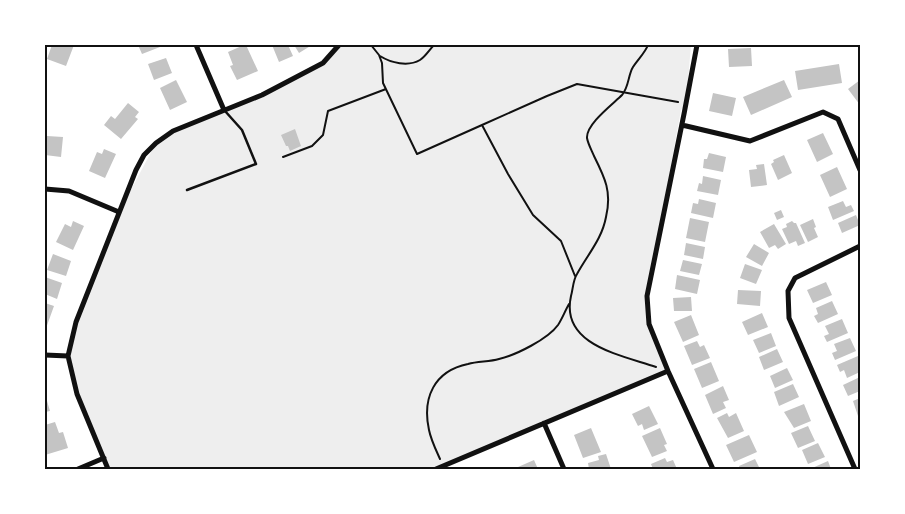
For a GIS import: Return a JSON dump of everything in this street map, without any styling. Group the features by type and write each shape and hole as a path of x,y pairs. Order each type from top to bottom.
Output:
{"street":[{"path":"196,45 224,110"},
{"path":"108,469 77,394 68,356 76,322 136,170 144,155 156,143 173,131 262,95 323,63 339,45"},
{"path":"697,45 647,296 650,324 668,371 712,469"},
{"path":"682,125 750,141 824,112 838,119 860,170"},
{"path":"45,189 69,191 119,212"},
{"path":"855,469 789,318 788,291 795,278 860,246"},
{"path":"45,355 68,356"},
{"path":"436,469 668,371"},
{"path":"544,423 564,469"},
{"path":"78,469 104,458"}],"lane":[{"path":"187,190 256,164 242,130 224,110"}],"path":[{"path":"372,45 382,63 383,83 417,154 577,84 686,104"},
{"path":"379,55 388,61 406,64 420,60 434,45"},
{"path":"648,45 646,51 633,67 624,93 601,114 588,133 587,138 591,150 606,178 609,205 600,239 576,276 570,302 570,318 577,332 599,348 668,371"},
{"path":"283,157 312,146 323,135 328,111 386,90"},
{"path":"482,125 508,174 533,215 561,241 576,276"},
{"path":"443,466 429,432 426,405 433,386 447,372 467,364 498,360 541,339 557,326 570,302"}],"shaded area":[{"path":"339,45 691,45 686,104 681,110 647,296 649,324 667,371 436,469 108,469 77,394 68,356 76,322 119,212 156,143 173,131 224,110 323,63"}],"building":[{"path":"52,45 74,45 66,66 47,59"},
{"path":"138,45 159,45 160,47 142,54"},
{"path":"246,45 258,71 237,80 230,66 233,65 228,52"},
{"path":"272,45 288,45 293,56 279,62"},
{"path":"294,45 312,45 299,53"},
{"path":"751,48 752,66 729,67 728,49"},
{"path":"166,58 172,73 154,80 148,64"},
{"path":"839,64 842,83 798,90 795,71"},
{"path":"176,80 187,102 170,110 160,88"},
{"path":"784,80 792,97 751,115 743,97"},
{"path":"860,80 860,105 848,89"},
{"path":"713,93 736,98 732,116 709,111"},
{"path":"128,103 139,112 135,117 138,119 121,139 104,125 111,116 115,119"},
{"path":"295,129 301,146 290,151 281,135"},
{"path":"823,133 833,154 817,162 807,140"},
{"path":"47,136 63,137 61,157 45,155"},
{"path":"104,149 116,154 105,178 89,171 97,152 102,154"},
{"path":"709,153 726,157 723,172 703,168 704,159 707,159"},
{"path":"784,155 792,173 778,180 771,164 774,162 773,160"},
{"path":"764,164 767,185 751,187 749,170 757,169 756,165"},
{"path":"837,167 847,189 830,197 820,175"},
{"path":"703,176 721,180 718,195 697,191 699,183 702,184"},
{"path":"699,199 716,203 713,218 691,213 693,203 698,204"},
{"path":"843,201 846,207 851,205 854,211 833,220 828,207"},
{"path":"781,210 784,217 777,220 774,213"},
{"path":"856,215 860,225 842,233 838,223"},
{"path":"690,218 709,222 705,242 686,238"},
{"path":"813,219 818,237 808,242 800,225"},
{"path":"73,221 84,226 73,250 56,242 65,224 71,227"},
{"path":"792,221 796,223 805,243 798,246 796,241 789,244 782,229 787,227 786,224"},
{"path":"774,224 786,244 778,249 775,245 769,248 760,232"},
{"path":"686,243 705,247 703,259 684,255"},
{"path":"754,244 769,253 762,266 746,257"},
{"path":"53,254 71,261 66,276 47,270"},
{"path":"683,260 702,264 699,275 680,271"},
{"path":"745,264 762,270 756,284 740,278"},
{"path":"677,275 700,280 697,294 675,289"},
{"path":"45,277 62,283 57,299 45,294"},
{"path":"826,282 832,295 813,303 807,290"},
{"path":"738,290 761,291 760,306 737,304"},
{"path":"691,297 692,311 674,311 673,298"},
{"path":"832,301 838,314 818,323 814,316 818,314 816,308"},
{"path":"45,303 54,306 45,331"},
{"path":"762,313 768,327 748,335 742,322"},
{"path":"691,315 699,335 683,342 674,322"},
{"path":"842,319 848,333 827,342 824,336 829,334 825,326"},
{"path":"771,333 776,346 759,353 753,340"},
{"path":"850,338 856,351 835,360 832,353 837,351 834,344"},
{"path":"697,341 700,347 704,345 710,358 692,365 684,346"},
{"path":"777,349 783,362 764,370 759,357"},
{"path":"858,356 860,372 847,378 844,370 840,372 837,365"},
{"path":"711,362 719,381 702,388 694,369"},
{"path":"787,368 793,380 775,388 770,376"},
{"path":"860,377 860,391 848,396 843,385"},
{"path":"793,384 799,397 779,406 774,392"},
{"path":"723,386 729,400 723,402 726,408 713,414 705,395"},
{"path":"45,394 50,411 45,412"},
{"path":"860,398 860,415 858,416 853,401"},
{"path":"804,404 811,421 794,428 784,412"},
{"path":"649,406 658,424 644,430 642,424 638,426 632,414"},
{"path":"727,413 729,417 736,413 744,431 728,438 717,418"},
{"path":"55,422 59,433 63,432 68,448 45,455 45,425"},
{"path":"808,426 815,441 798,448 791,433"},
{"path":"591,428 601,452 583,458 574,435"},
{"path":"660,428 667,444 664,445 667,451 652,457 642,436"},
{"path":"749,435 757,452 734,462 726,445"},
{"path":"818,443 825,457 808,464 802,450"},
{"path":"606,454 611,469 589,469 588,463 599,460 598,456"},
{"path":"665,458 667,462 673,460 677,469 653,469 651,464"},
{"path":"755,459 760,469 740,469 739,466"},
{"path":"534,460 538,469 519,469 518,467"},
{"path":"828,461 831,469 810,469"}]}
